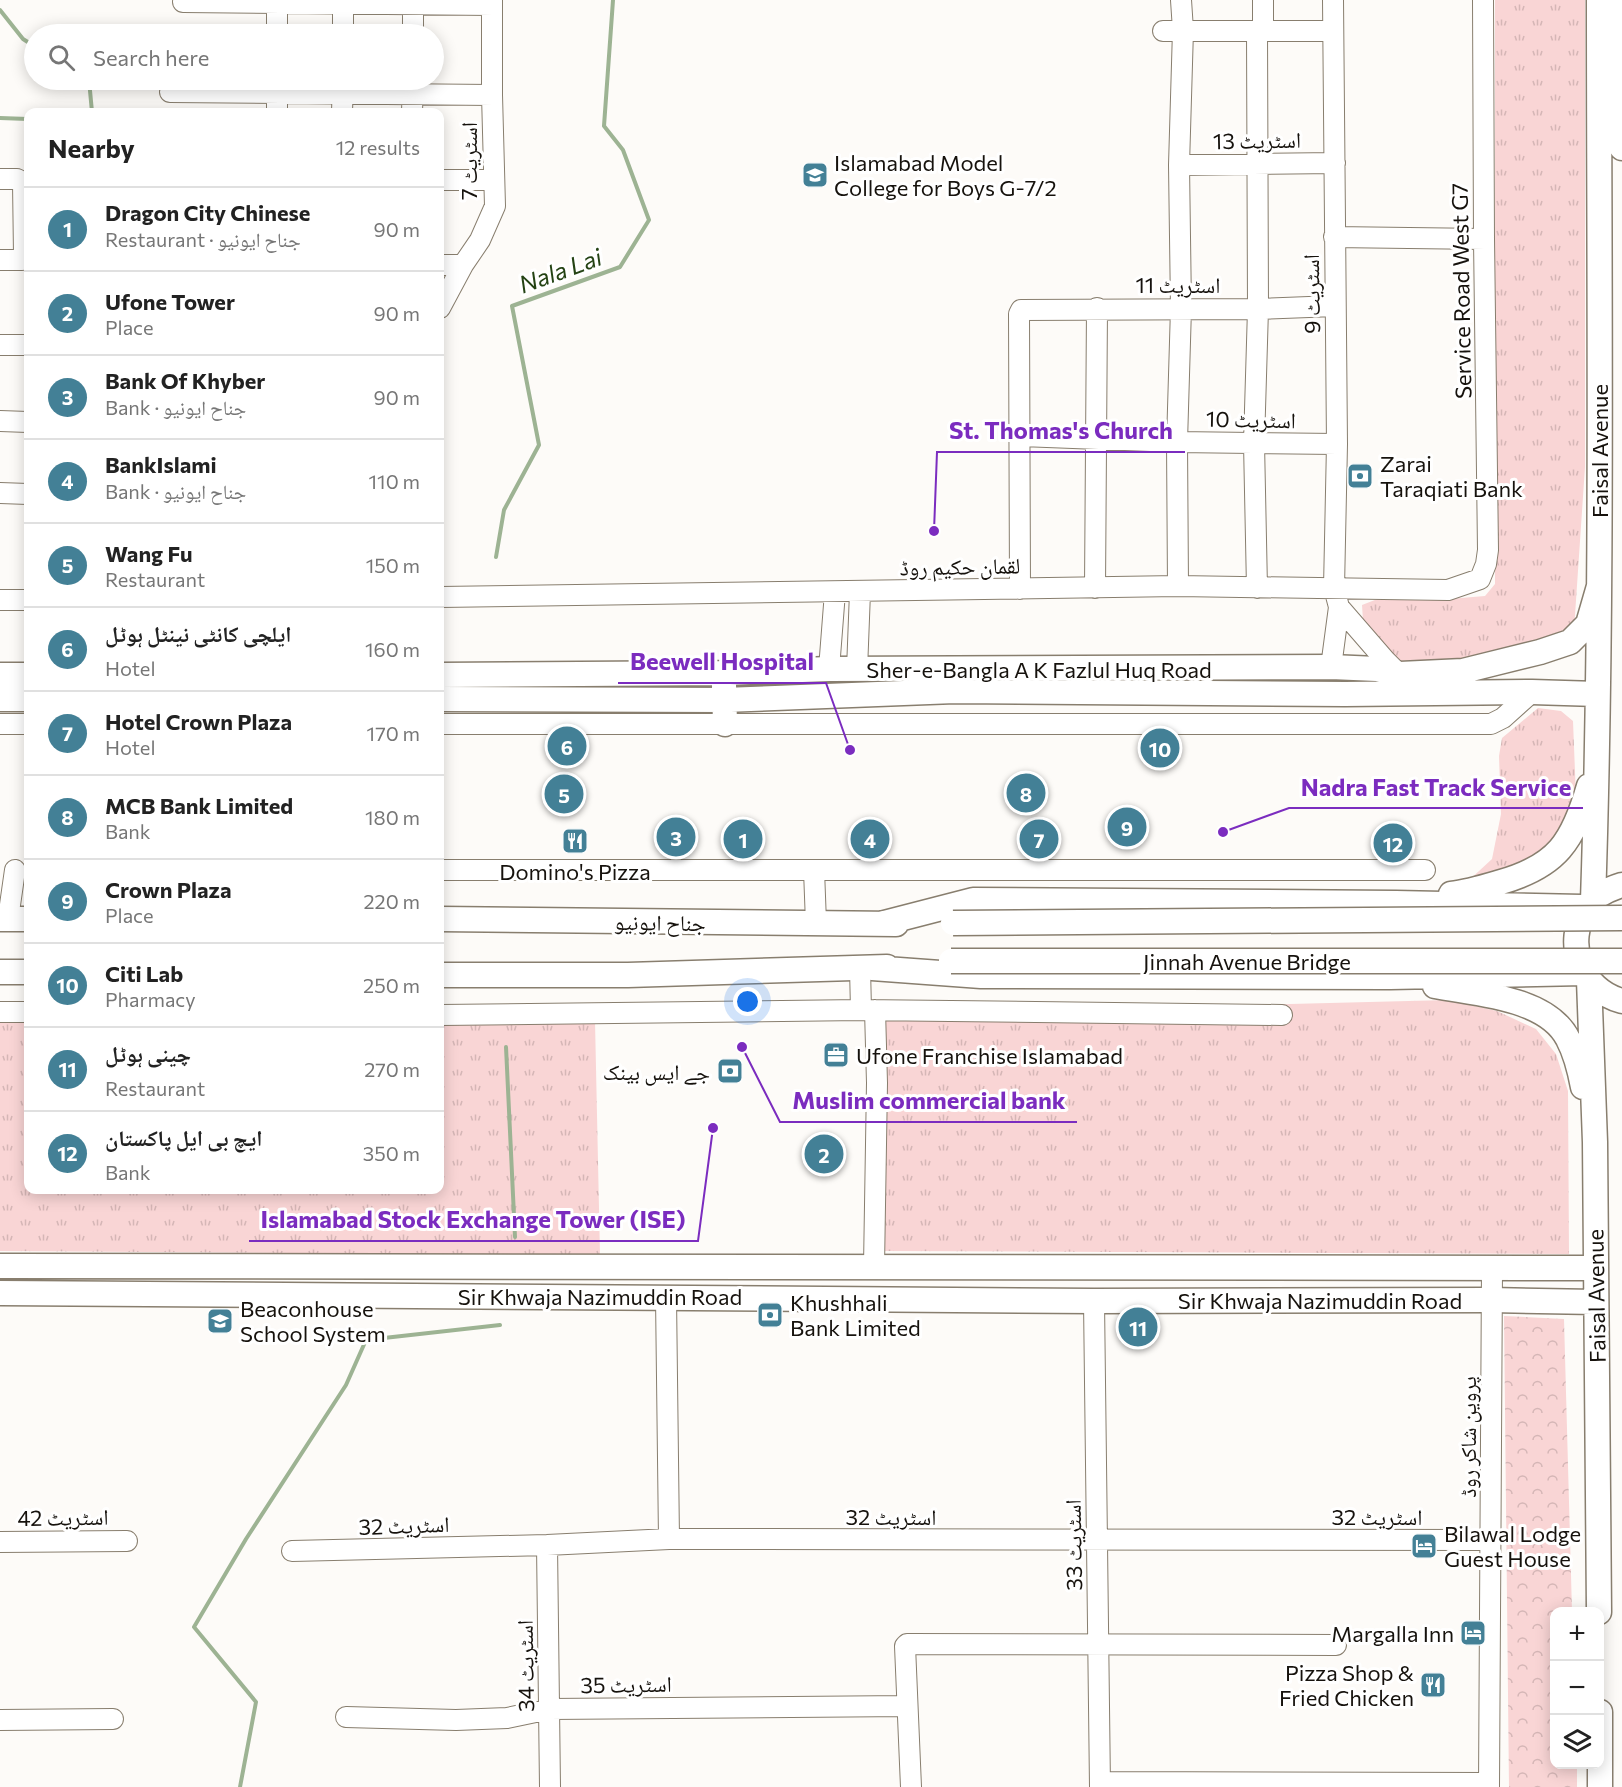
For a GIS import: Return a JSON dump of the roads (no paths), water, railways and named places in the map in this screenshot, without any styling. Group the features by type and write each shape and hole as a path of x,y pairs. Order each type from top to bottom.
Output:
{"main road":[{"name":"Faisal Avenue","path":"1590,904 1597,771 1599,586 1599,0"},
{"path":"1622,0 1622,148"},
{"name":"Sher-e-Bangla A K Fazlul Huq Road","path":"444,675 723,674 829,669 1331,667 1377,669 1400,674 1463,671 1540,652 1570,642 1587,624 1599,586"},
{"path":"723,674 725,724"},
{"path":"0,675 24,675"},
{"name":"Sher-e-Bangla A K Fazlul Huq Road","path":"444,699 724,700 955,691 1597,694"},
{"path":"0,699 24,699"},
{"path":"1597,771 1603,802 1605,868 1622,870"},
{"path":"1396,903 1468,892 1518,878 1542,867 1555,856 1570,836 1597,771"},
{"path":"1622,885 1607,890 1590,904 1579,923 1576,940 1577,957 1586,977 1602,993 1622,1001"},
{"path":"880,924 973,900 1590,904"},
{"name":"Jinnah Avenue Bridge","path":"880,924 1622,918"},
{"name":"جناح ایونیو","path":"444,919 880,924"},
{"name":"Jinnah Avenue Bridge","path":"866,968 951,961 1622,961"},
{"path":"444,975 628,975 866,968 981,976 1586,977"},
{"path":"0,972 24,972"},
{"path":"1390,976 1519,1002 1547,1016 1568,1037 1578,1063 1595,1142"},
{"name":"Faisal Avenue","path":"1586,977 1595,1142 1599,1607"},
{"path":"1595,1142 1603,1088 1603,1034 1606,1022 1615,1013 1622,1012"},
{"name":"Sir Khwaja Nazimuddin Road","path":"0,1266 1595,1268"},
{"path":"994,1267 997,1300"},
{"name":"Sir Khwaja Nazimuddin Road","path":"0,1293 1094,1301 1596,1302"},
{"path":"1599,1715 1600,1787"}],"street":[{"path":"1178,586 1177,442 1181,308 1179,165 1183,30 1181,0"},
{"path":"1257,588 1254,443 1258,309 1260,31 1263,0"},
{"name":"اسٹریٹ 9","path":"1333,0 1336,597"},
{"name":"Service Road West G7","path":"1480,579 1488,550 1483,0"},
{"path":"343,2 343,24"},
{"path":"413,2 413,24"},
{"path":"183,3 492,2"},
{"name":"اسٹریٹ 7","path":"444,301 488,224 495,206 492,2"},
{"path":"277,3 277,24"},
{"path":"1163,31 1333,31"},
{"path":"170,92 277,95 492,95"},
{"name":"اسٹریٹ 13","path":"1179,165 1335,163"},
{"path":"0,179 17,179 23,182 24,255 22,260 0,261"},
{"path":"444,180 494,180"},
{"path":"1334,237 1484,239"},
{"path":"444,265 463,265"},
{"name":"اسٹریٹ 11","path":"1021,436 1019,314 1021,310 1258,309 1335,306"},
{"path":"1095,588 1097,308"},
{"path":"0,345 24,345"},
{"path":"0,422 24,422"},
{"path":"1020,589 1021,436"},
{"name":"اسٹریٹ 10","path":"1021,436 1177,442 1337,444"},
{"path":"0,493 24,494"},
{"name":"لقمان حکیم روڈ","path":"444,597 1178,586 1257,588 1336,597 1448,590 1480,579"},
{"path":"829,669 834,592"},
{"path":"857,670 860,592"},
{"path":"1331,667 1336,597"},
{"path":"1336,597 1385,660 1416,693"},
{"path":"0,600 24,600"},
{"path":"444,724 1491,724 1498,722 1532,692"},
{"path":"0,724 24,724"},
{"path":"12,919 15,870"},
{"path":"444,870 1425,870"},
{"path":"814,870 816,923"},
{"path":"866,968 868,1010 877,1083 874,1266"},
{"path":"444,1016 868,1010 1282,1016"},
{"path":"0,1012 24,1012"},
{"name":"پروین شاکر روڈ","path":"1489,1785 1492,1268"},
{"path":"666,1297 669,1539"},
{"name":"اسٹریٹ 33","path":"1094,1301 1100,1784"},
{"name":"اسٹریٹ 32","path":"292,1551 547,1545 669,1539 1490,1540"},
{"name":"اسٹریٹ 42","path":"0,1542 127,1541"},
{"name":"اسٹریٹ 34","path":"547,1545 550,1787"},
{"path":"911,1787 905,1646 907,1644 1336,1645"},
{"name":"اسٹریٹ 35","path":"346,1717 456,1720 507,1718 550,1709 907,1706"},
{"path":"0,1720 113,1719"},
{"path":"1100,1784 1489,1785"}],"waterway":[{"name":"Nala Lai","path":"496,557 504,510 539,445 512,306 620,267 649,220 623,150 604,126 613,0"},
{"path":"0,10 24,40"},
{"path":"90,90 92,108"},
{"path":"0,118 24,119"},
{"path":"506,1047 515,1237"},
{"path":"240,1787 256,1702 194,1627 246,1539 346,1385 366,1340 500,1325"}],"place":[{"name":"Islamabad Model College for Boys G-7/2","path":"815,175"},
{"name":"Zarai Taraqiati Bank","path":"1360,476"},
{"name":"St. Thomas's Church","path":"934,531"},
{"name":"ایلچی کانٹی نینٹل ہوٹل","path":"567,746"},
{"name":"Citi Lab","path":"1160,748"},
{"name":"Beewell Hospital","path":"850,750"},
{"name":"MCB Bank Limited","path":"1026,793"},
{"name":"Wang Fu","path":"564,794"},
{"name":"Crown Plaza","path":"1127,827"},
{"name":"Nadra Fast Track Service","path":"1223,832"},
{"name":"Bank Of Khyber","path":"676,837"},
{"name":"Dragon City Chinese","path":"743,839"},
{"name":"BankIslami","path":"870,839"},
{"name":"Hotel Crown Plaza","path":"1039,839"},
{"name":"Domino's Pizza","path":"575,841"},
{"name":"ایچ بی ایل پاکستان","path":"1393,843"},
{"name":"Muslim commercial bank","path":"742,1047"},
{"name":"Ufone Franchise Islamabad","path":"836,1055"},
{"name":"جے ایس بینک","path":"730,1071"},
{"name":"Islamabad Stock Exchange Tower (ISE)","path":"713,1128"},
{"name":"Ufone Tower","path":"824,1154"},
{"name":"Khushhali Bank Limited","path":"770,1315"},
{"name":"Beaconhouse School System","path":"220,1321"},
{"name":"چینی ہوٹل","path":"1138,1327"},
{"name":"Bilawal Lodge Guest House","path":"1424,1546"},
{"name":"Margalla Inn","path":"1473,1633"},
{"name":"Pizza Shop & Fried Chicken","path":"1433,1685"}]}
